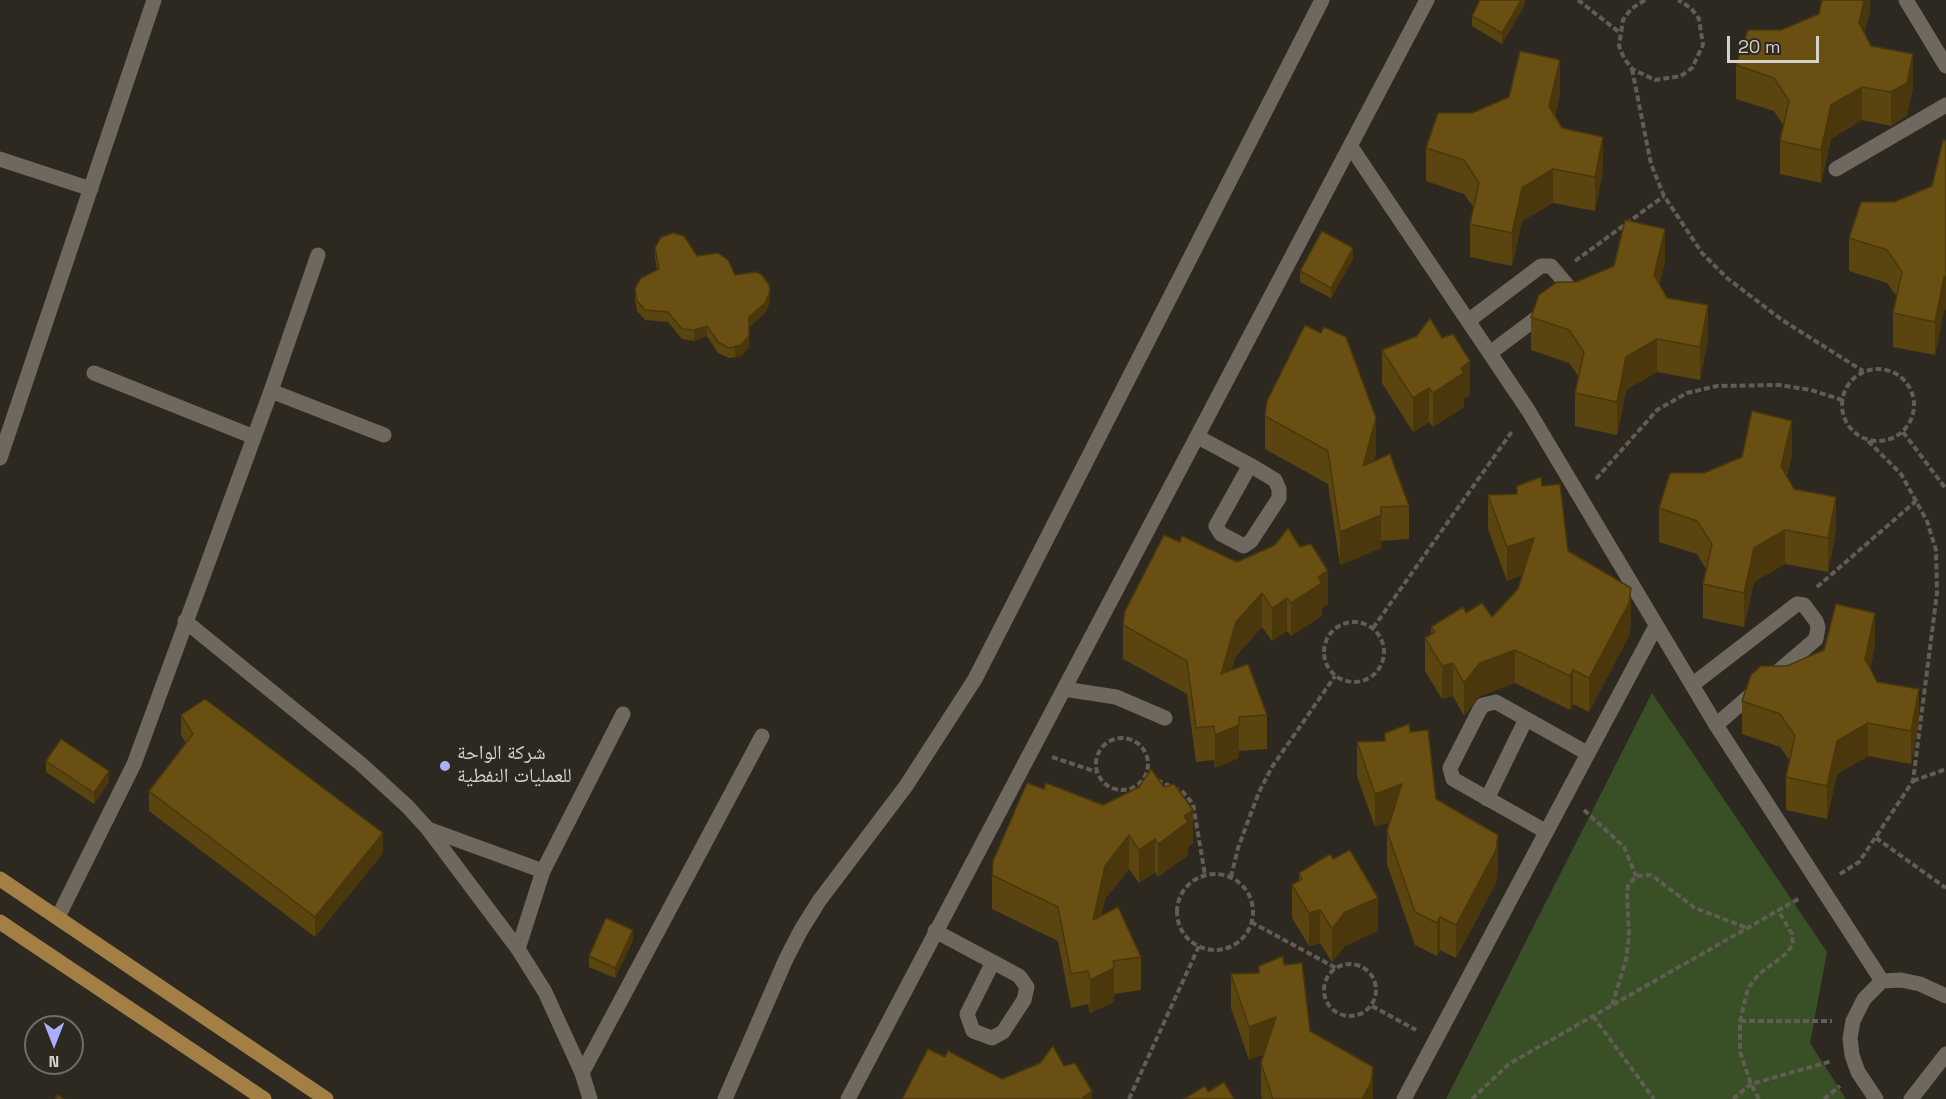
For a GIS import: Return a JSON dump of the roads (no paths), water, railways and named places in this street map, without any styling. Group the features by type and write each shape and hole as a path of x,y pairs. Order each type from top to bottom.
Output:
{"main road":[{"path":"0,879 326,1099"},
{"path":"0,922 264,1099"}],"street":[{"path":"0,458 154,0"},
{"path":"725,1099 801,930 832,883 906,786 975,679 1322,0"},
{"path":"848,1099 1427,0"},
{"path":"1906,0 1946,66"},
{"path":"1836,169 1946,105"},
{"path":"1351,147 1527,410 1716,725 1882,981"},
{"path":"0,159 91,189"},
{"path":"58,917 134,764 272,391 318,255"},
{"path":"1468,321 1541,266 1551,266 1558,274 1568,290 1563,299 1490,353"},
{"path":"94,372 254,437"},
{"path":"272,391 384,435"},
{"path":"1198,437 1250,465 1275,480 1279,489 1279,498 1244,546 1221,534 1216,526 1250,465"},
{"path":"1692,685 1797,604 1804,606 1816,621 1818,627 1816,639 1716,725"},
{"path":"185,621 362,764 428,829 519,949 544,992 582,1073 590,1099"},
{"path":"1404,1099 1656,626"},
{"path":"1064,689 1116,698 1165,718"},
{"path":"1545,831 1453,779 1450,768 1483,705 1496,702 1587,753"},
{"path":"519,949 543,871 623,714"},
{"path":"1486,799 1526,719"},
{"path":"582,1073 762,736"},
{"path":"428,829 543,871"},
{"path":"935,932 993,962 1019,976 1027,987 1024,1000 1003,1032 992,1038 973,1031 967,1014 993,962"},
{"path":"1876,1099 1858,1072 1852,1055 1853,1021 1864,999 1882,981 1920,984 1946,996"},
{"path":"1911,1099 1946,1054"}],"place":[{"name":"شركة الواحة للعمليات النفطية","path":"445,766"}]}
